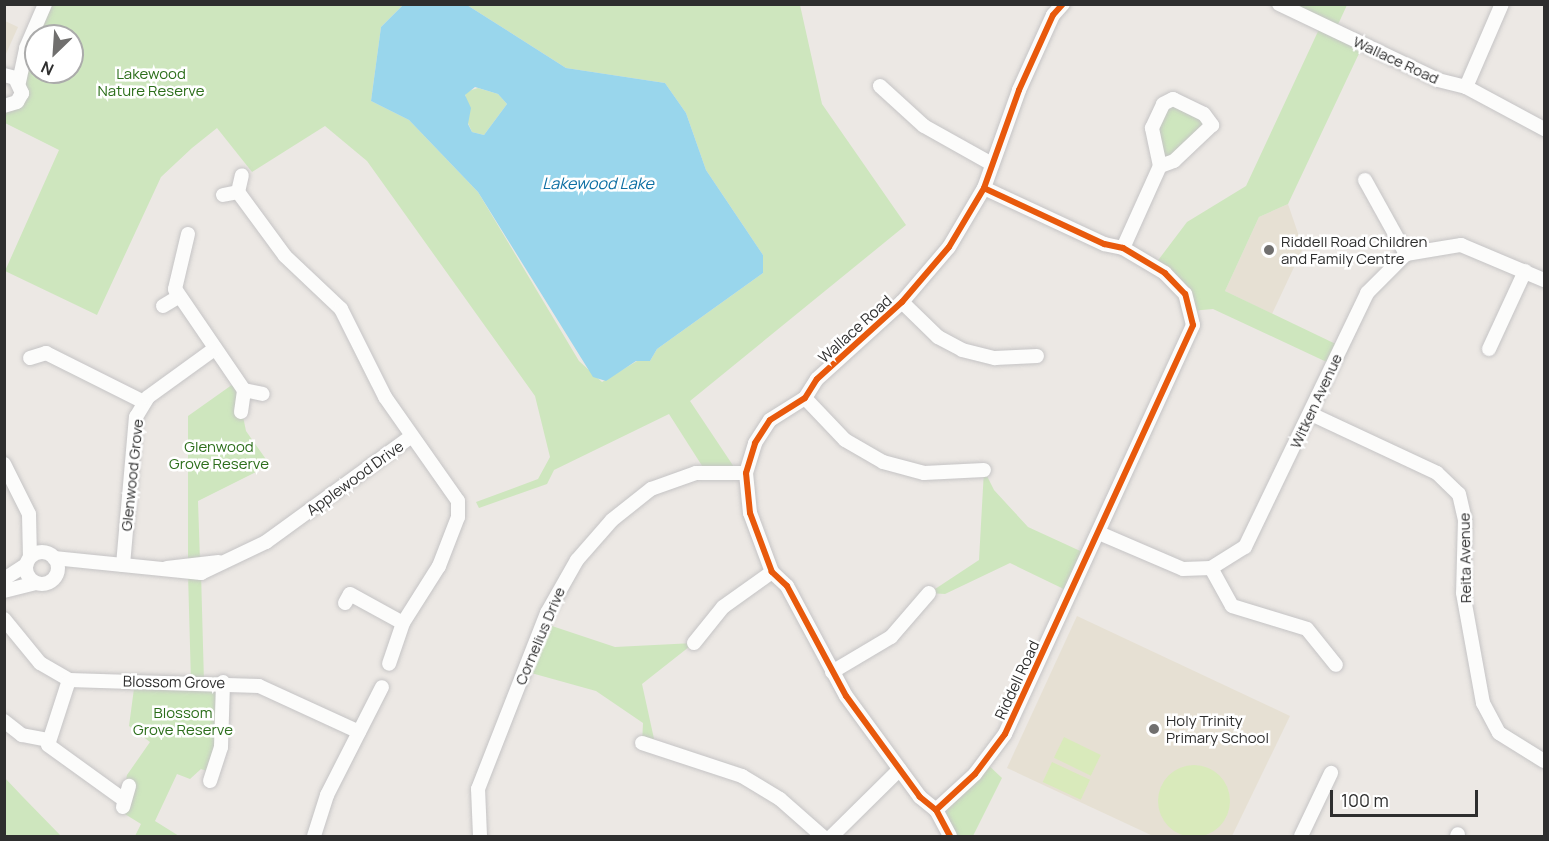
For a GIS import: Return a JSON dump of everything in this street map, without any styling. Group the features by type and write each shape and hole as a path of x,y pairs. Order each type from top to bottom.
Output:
{"street":[{"path":"36,24 45,4"},
{"name":"Wallace Road","path":"1279,4 1438,80 1466,87 1545,129"},
{"path":"1466,87 1502,4"},
{"name":"Wallace Road","path":"950,837 936,810 900,769 832,672 787,586 772,572 750,513 746,473 767,424 787,405 805,398 817,379 902,302 949,247 984,188 1057,6"},
{"path":"19,82 5,75 24,51"},
{"path":"6,108 20,98 19,82 24,58"},
{"path":"880,86 924,126 992,164"},
{"path":"1123,248 1160,166 1207,135 1209,117 1173,99 1163,104 1152,128 1160,166"},
{"path":"224,195 238,192 242,175"},
{"path":"1365,180 1406,254 1461,245 1545,280"},
{"name":"Riddell Road","path":"936,810 975,774 1005,734 1193,325 1177,283 1123,248 1104,244 984,188"},
{"name":"Applewood Drive","path":"49,555 87,563 165,568 221,562 266,542 412,436 376,381 341,309 285,256 238,192"},
{"path":"188,234 175,274 178,297 213,350 244,390 263,394"},
{"name":"Witken Avenue","path":"1211,568 1250,540 1367,293 1406,254"},
{"path":"1489,350 1525,271"},
{"path":"163,306 178,297"},
{"path":"902,302 938,337 962,350 994,358 1037,356"},
{"path":"43,338 46,353"},
{"name":"Glenwood Grove","path":"123,565 133,430 144,402 213,350"},
{"path":"30,358 46,353 144,402"},
{"path":"241,412 244,390"},
{"path":"805,398 845,440 883,462 924,473 984,470"},
{"name":"Reita Avenue","path":"1311,414 1437,473 1459,494 1465,519 1463,593 1483,703 1499,733 1545,761"},
{"path":"389,664 403,623 434,579 459,509 412,436"},
{"path":"4,464 32,531 49,555 56,576"},
{"name":"Cornelius Drive","path":"480,837 478,789 547,613 577,560 612,520 651,489 696,473 746,473"},
{"path":"32,531 28,560 29,578 36,583"},
{"path":"1099,533 1174,567 1211,568 1232,606 1307,629 1336,665"},
{"path":"4,579 28,560 49,555"},
{"name":"Applewood Drive","path":"36,583 87,563"},
{"path":"694,643 723,607 772,572"},
{"path":"4,591 36,583"},
{"path":"832,672 891,636 929,593"},
{"path":"346,594 403,623"},
{"name":"Blossom Grove","path":"4,619 40,663 69,680 223,682 271,690 360,732"},
{"path":"69,680 48,740 56,755 125,797"},
{"path":"208,774 221,747 223,682"},
{"path":"314,837 327,795 382,687"},
{"path":"4,721 22,735 48,740"},
{"path":"642,742 755,783 822,837"},
{"path":"832,837 900,769"},
{"path":"1301,837 1331,773"}],"shaded area":[{"path":"5,21 18,27 5,56"},
{"path":"1288,204 1303,248 1272,314 1225,291 1259,217"},
{"name":"Holy Trinity Primary School","path":"1077,616 1290,716 1232,836 1153,836 1007,768"}],"green space":[{"name":"Lakewood Nature Reserve","path":"45,4 403,5 381,27 371,101 409,120 478,192 579,361 602,382 637,361 650,361 657,349 763,273 763,255 706,170 686,113 665,83 566,68 467,5 800,5 822,104 906,225 690,401 738,473 706,472 669,414 554,470 547,484 479,508 476,502 538,479 550,457 535,396 367,161 325,126 252,172 217,128 161,177 97,315 5,271 59,150 5,123 5,110 20,98 24,65 24,84 84,84 84,24 36,24"},
{"path":"1279,5 1347,5 1335,31 1363,45 1288,204 1259,217 1225,291 1342,347 1333,365 1213,309 1191,311 1153,267 1187,222 1246,186 1321,25"},
{"path":"478,88 498,94 507,104 484,135 472,132 468,123 465,92"},
{"path":"1166,102 1211,121 1165,166 1153,122"},
{"name":"Glenwood Grove Reserve","path":"236,382 246,431 270,465 198,501 200,561 188,562 188,416"},
{"path":"984,470 994,490 1028,527 1089,555 1072,593 1010,563 945,594 929,593 979,560"},
{"name":"Blossom Grove Reserve","path":"201,573 204,682 223,682 213,773 201,769 190,779 177,774 155,821 179,836 135,836 141,824 120,811 127,775 150,742 129,726 135,681 191,682 188,574"},
{"path":"543,623 615,647 694,643 642,684 656,748 642,743 643,723 596,691 524,671"},
{"path":"1064,737 1101,755 1091,776 1054,758"},
{"path":"985,762 1002,778 973,836 942,836 938,813"},
{"path":"1052,762 1090,780 1081,800 1043,782"},
{"path":"1194,765 1214,771 1224,781 1230,801 1224,821 1214,831 1194,837 1174,831 1164,821 1158,801 1164,781 1174,771"},
{"path":"5,778 22,796 61,836 5,836"}],"water":[{"name":"Lakewood Lake","path":"403,5 467,5 566,68 665,83 686,113 706,170 763,255 763,273 657,349 650,361 636,361 606,381 593,377 478,192 409,120 371,101 381,27","holes":["475,87 498,94 507,104 484,135 472,132 468,124 471,108 465,95"]}],"cycle path":[{"path":"950,836 936,810 920,797 846,696 787,586 772,572 750,513 746,473 755,443 770,420 805,398 817,379 902,302 949,247 984,188 1019,90 1053,15 1063,4"},
{"path":"936,810 975,774 1005,734 1193,325 1185,294 1165,273 1123,248 1104,244 984,188"}],"place":[{"name":"Riddell Road Children and Family Centre","path":"1269,250"},
{"name":"Holy Trinity Primary School","path":"1154,729"}]}
